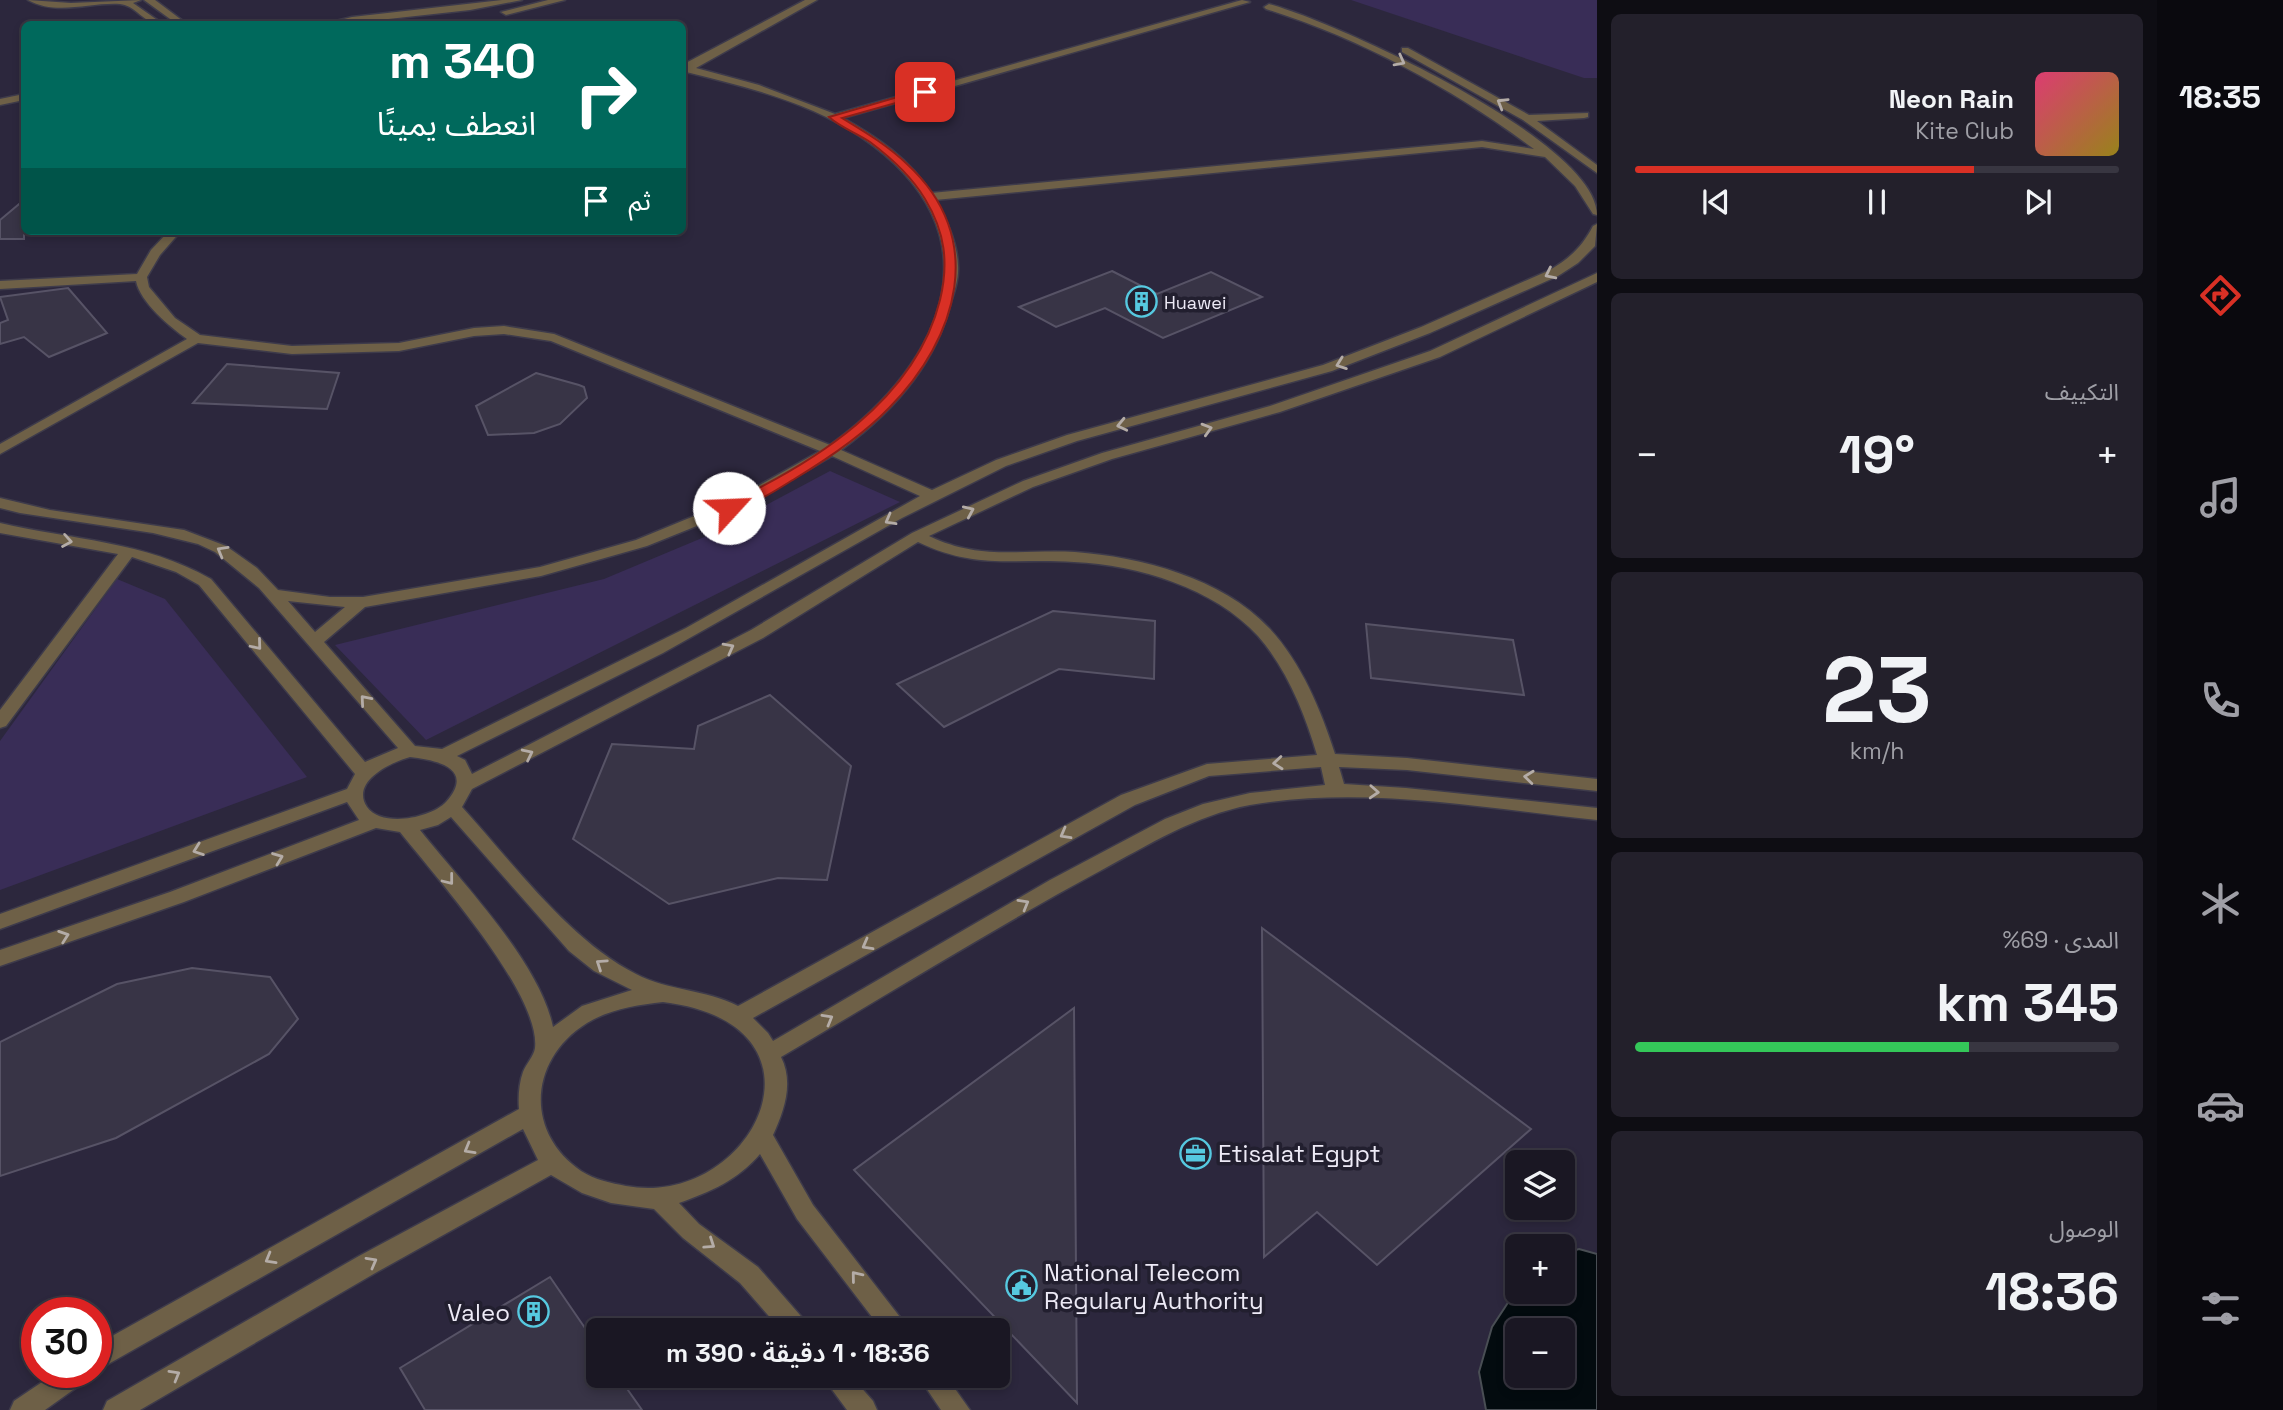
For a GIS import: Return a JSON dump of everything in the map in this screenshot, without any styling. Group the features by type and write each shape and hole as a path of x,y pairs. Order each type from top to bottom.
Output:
{"street":[{"path":"33,0 71,6 131,1 154,21"},
{"path":"149,0 178,21"},
{"path":"378,20 517,0"},
{"path":"378,20 427,20 497,13 560,0"},
{"path":"686,68 812,0"},
{"path":"422,3 444,11"},
{"path":"834,117 1253,4 1297,5 1431,63 1527,118 1597,170"},
{"path":"1253,4 1350,36 1390,55 1508,126 1548,154 1582,184 1593,200 1597,212"},
{"path":"378,20 397,6"},
{"path":"275,594 361,602 494,582 596,558 710,516 766,490 831,451 885,405 923,359 939,326 952,273 947,233 930,197 895,158 874,141 834,117 789,98 686,69"},
{"path":"0,92 21,88"},
{"path":"0,102 21,98"},
{"path":"1561,141 1584,115 1597,107"},
{"path":"1527,118 1584,115"},
{"path":"930,197 1482,144 1497,139 1508,126"},
{"path":"1482,144 1548,154"},
{"path":"444,755 649,656 934,496 1002,463 1066,441 1284,382 1405,340 1554,273 1593,248 1597,228"},
{"path":"171,235 155,253 141,276 143,287 170,321 195,339 292,350 399,347 474,332 529,333 554,338 934,496"},
{"path":"0,285 141,276"},
{"path":"467,784 757,634 917,536 1028,484 1107,456 1275,409 1435,354 1597,277"},
{"path":"0,450 195,339"},
{"path":"1405,340 1435,354"},
{"path":"0,503 21,510 176,533 228,553 275,594 410,751"},
{"path":"0,528 128,551 171,563 205,582 364,773"},
{"path":"917,536 953,551 992,557 1074,557 1116,562 1157,573 1223,601 1265,633 1292,673 1329,760 1336,790"},
{"path":"0,722 128,551"},
{"path":"314,642 361,602"},
{"path":"0,958 177,897 374,822 406,826 432,820 453,808 463,796 467,784 465,772 457,762 444,755 410,751 393,755 364,773 354,793 356,804 363,814 374,822"},
{"path":"737,1017 1128,800 1207,770 1329,760 1407,764 1597,785"},
{"path":"769,1054 1057,886 1172,824 1210,809 1250,799 1336,790 1406,794 1597,814"},
{"path":"0,922 354,793"},
{"path":"453,808 576,946 601,965 630,981 663,994"},
{"path":"406,826 510,957 539,1013 546,1048"},
{"path":"663,994 689,997 715,1005 737,1017 756,1033 769,1054 776,1081 775,1109 762,1138 741,1162 711,1182 659,1199 608,1193 577,1181 553,1163 537,1140 528,1115 528,1092 534,1069 546,1048 568,1025 597,1008 629,998 663,994"},
{"path":"112,1350 528,1115"},
{"path":"762,1138 805,1212 888,1318"},
{"path":"116,1410 357,1270 553,1163"},
{"path":"659,1199 691,1231 721,1251 749,1275 787,1318"},
{"path":"23,1410 55,1388"},
{"path":"845,1388 864,1410"},
{"path":"940,1388 957,1410"}],"shaded area":[{"path":"0,0 1597,0 1597,1410 0,1410"},
{"path":"1351,0 1597,0 1597,78 1584,78"},
{"path":"830,471 900,502 426,740 335,645 604,579 714,533"},
{"path":"117,579 165,599 307,777 0,890 0,741"},
{"path":"1575,1250 1597,1254 1597,1410 1486,1410 1479,1372 1492,1327 1507,1304 1575,1304"}],"building":[{"path":"21,202 21,235 24,235 24,239 0,239 0,220"},
{"name":"Huawei","path":"1112,271 1157,294 1211,272 1262,297 1163,338 1105,308 1056,327 1019,307"},
{"path":"68,288 107,333 49,357 24,337 0,344 0,323 8,320 0,297"},
{"path":"227,364 339,373 327,409 193,403"},
{"path":"536,373 584,387 587,398 560,424 534,433 488,435 476,406"},
{"path":"1053,611 1155,621 1154,679 1059,669 944,727 897,684"},
{"path":"1366,624 1513,640 1524,695 1371,678"},
{"path":"770,695 851,766 827,880 778,878 669,904 573,839 612,744 694,749 698,726"},
{"path":"1262,928 1531,1129 1377,1265 1317,1212 1264,1257"},
{"path":"192,968 270,977 298,1019 269,1054 116,1138 0,1176 0,1042 117,984"},
{"name":"National Telecom Regulary Authority","path":"1074,1008 1077,1403 1010,1333 1010,1318 996,1318 854,1170"},
{"name":"Valeo","path":"550,1277 586,1330 586,1388 626,1388 642,1410 425,1410 400,1368"}],"place":[{"name":"Huawei","path":"1141,302"},
{"name":"Etisalat Egypt","path":"1195,1153"},
{"name":"National Telecom Regulary Authority","path":"1021,1286"},
{"name":"Valeo","path":"533,1312"}],"route":[{"path":"729,508 766,490 831,451 885,405 923,359 939,326 952,273 947,233 930,197 906,167 874,141 834,117 925,92"}]}
